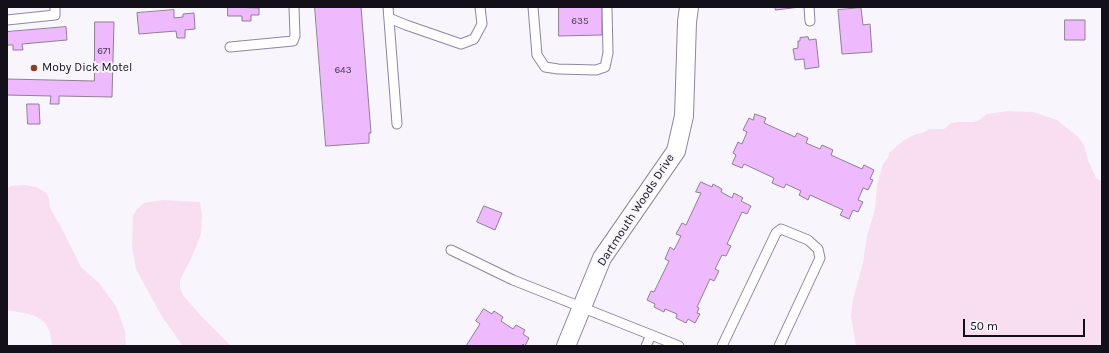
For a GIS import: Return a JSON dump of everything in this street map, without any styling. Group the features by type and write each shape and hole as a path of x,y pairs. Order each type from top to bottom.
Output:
{"street":[{"name":"Dartmouth Woods Drive","path":"566,346 602,258 676,151 684,116 687,12"}],"lane":[{"path":"7,20 55,15 54,7"},
{"path":"230,47 293,41 296,36 294,7"},
{"path":"388,7 397,124"},
{"path":"389,18 461,44 474,39 482,24 480,7"},
{"path":"533,7 537,55 545,67 558,69 596,70 605,67 608,53 607,7"},
{"path":"809,7 810,21"},
{"path":"722,346 776,233 781,229 808,240 818,249 820,258 779,346"},
{"path":"451,250 513,280 679,346"},
{"path":"646,346 651,335"}],"shaded area":[{"path":"1008,111 1033,112 1057,120 1077,136 1084,145 1088,160 1096,178 1102,182 1102,346 856,346 851,316 853,299 863,263 867,236 875,209 877,185 883,164 889,156 889,153 914,135 925,132 929,129 944,129 951,123 974,122 987,114"},
{"path":"24,185 37,187 46,193 49,198 50,208 81,267 99,283 116,306 125,331 126,346 52,346 51,335 44,322 32,315 7,310 7,189 11,186"},
{"path":"163,200 200,202 202,216 201,234 191,259 180,280 180,288 183,295 200,315 231,346 183,346 161,315 136,269 132,247 133,216 137,209 144,203"}],"building":[{"path":"228,7 259,8 259,15 251,15 251,21 242,21 242,16 228,16"},
{"path":"315,7 361,7 371,133 369,133 369,143 326,146"},
{"path":"559,7 602,7 602,35 559,36"},
{"path":"775,7 800,7 776,10"},
{"path":"861,8 863,25 870,24 872,52 842,54 838,10"},
{"path":"174,10 174,18 183,17 183,14 194,13 195,29 185,30 185,38 177,38 176,31 139,34 137,13"},
{"path":"1065,20 1085,20 1085,40 1065,40"},
{"path":"95,22 114,22 112,97 59,96 59,104 50,104 51,96 7,95 7,79 94,81"},
{"path":"66,27 67,40 22,44 23,50 13,50 13,45 7,45 7,32"},
{"path":"808,37 809,40 816,39 819,67 805,69 804,59 795,60 793,49 798,48 798,41 800,41 800,38"},
{"path":"27,104 39,104 40,124 28,124"},
{"path":"755,114 766,118 764,123 795,137 797,133 808,138 806,143 820,149 822,145 833,150 831,155 862,169 864,165 874,170 870,179 873,180 868,190 863,188 858,200 863,202 858,212 853,210 849,219 840,215 843,210 810,195 808,200 799,195 801,191 786,184 784,188 772,183 774,178 744,164 742,168 732,164 736,155 733,153 738,142 742,144 747,132 743,130 749,118 753,120"},
{"path":"701,182 712,187 713,184 722,189 721,192 732,198 734,193 743,198 741,201 751,206 747,214 742,212 727,244 731,246 726,256 722,255 715,269 719,271 714,281 710,279 697,307 699,308 697,313 700,314 695,323 688,319 686,323 676,318 677,314 665,309 664,312 654,307 655,304 647,300 651,291 654,292 669,261 665,259 670,247 674,250 681,236 676,234 682,223 686,225 701,193 696,192"},
{"path":"484,206 502,213 495,230 477,222"},
{"path":"484,309 492,314 494,311 503,317 501,321 513,329 516,325 525,330 523,334 529,338 525,346 523,344 522,346 466,346 480,324 476,321"}],"place":[{"name":"Moby Dick Motel","path":"34,68"}]}
